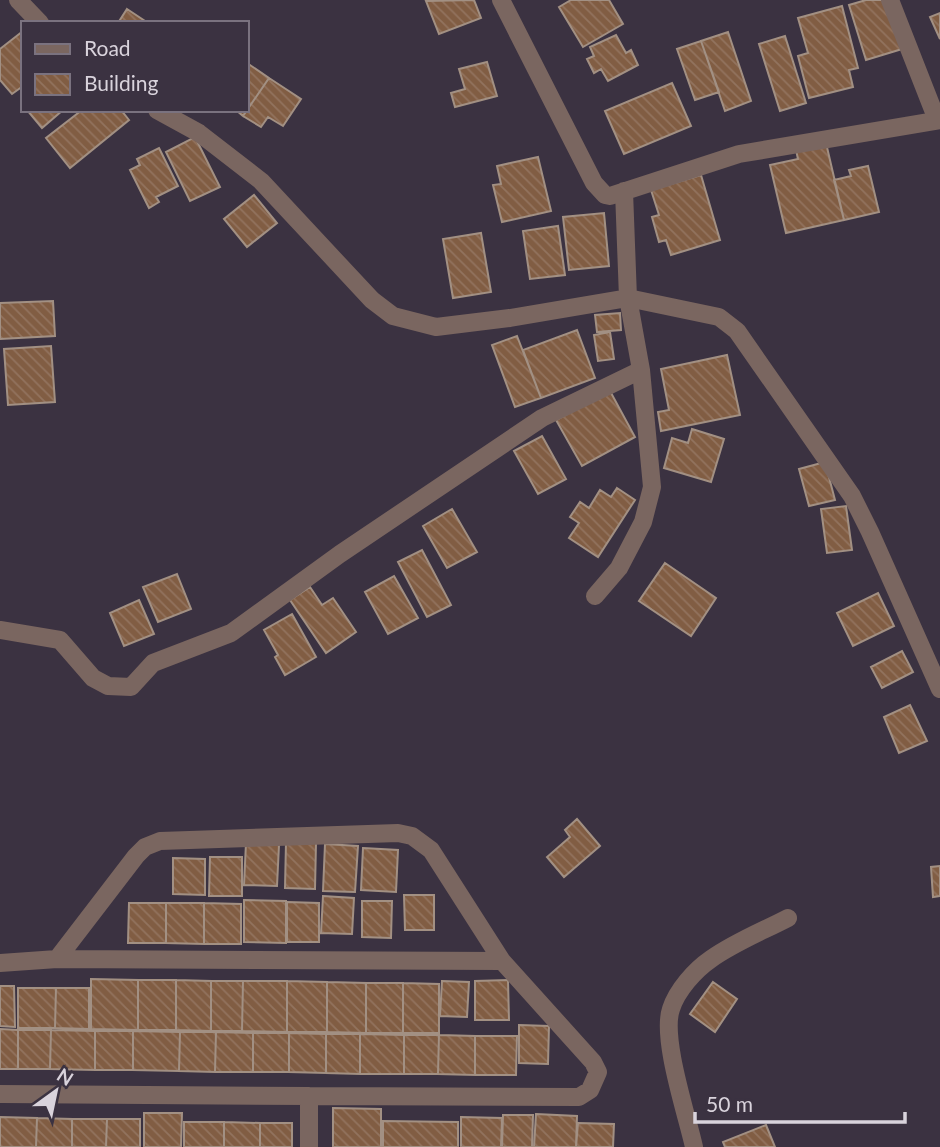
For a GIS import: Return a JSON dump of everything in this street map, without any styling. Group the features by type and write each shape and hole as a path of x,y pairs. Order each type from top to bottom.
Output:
{"street":[{"path":"18,0 38,21"},
{"path":"501,0 594,183 605,195 610,196 739,154 939,120 890,0"},
{"path":"161,112 199,133 261,181 372,300 393,316 436,327 510,318 628,298 719,317 737,331 852,496 940,689"},
{"path":"595,596 619,568 643,522 652,487 641,370 628,298 624,191"},
{"path":"0,630 60,640 93,678 108,686 131,687 153,663 231,633 340,554 542,418 641,370"},
{"path":"0,1094 579,1097 590,1090 598,1072 593,1062 502,961 431,850 412,836 397,832 160,841 145,847 136,856 57,959"},
{"path":"694,1147 671,1048 668,1027 671,1008 683,985 711,959 788,918"},
{"path":"0,963 57,959 502,961"},
{"path":"309,1096 309,1147"}],"building":[{"path":"474,0 481,18 439,34 426,1"},
{"path":"571,0 609,0 623,24 583,47 559,7"},
{"path":"866,0 887,0 902,49 866,60 849,5"},
{"path":"842,6 858,68 849,70 853,87 809,98 798,56 808,53 798,18"},
{"path":"127,9 145,21 119,21"},
{"path":"940,13 940,39 930,17"},
{"path":"728,32 751,101 725,111 701,41"},
{"path":"21,33 21,87 12,94 0,80 0,49"},
{"path":"616,35 626,53 631,50 638,65 608,81 601,69 594,73 587,59 594,56 590,47"},
{"path":"785,36 806,103 780,111 759,44"},
{"path":"701,41 719,92 695,100 677,49"},
{"path":"487,62 497,96 455,107 451,93 465,89 459,69"},
{"path":"248,64 269,78 248,109"},
{"path":"269,78 301,99 283,126 268,117 261,127 243,116"},
{"path":"672,83 691,126 624,154 605,111"},
{"path":"29,112 61,112 42,128"},
{"path":"79,112 123,112 129,120 70,168 46,138"},
{"path":"195,137 220,187 190,201 166,152"},
{"path":"826,143 844,220 786,233 770,165 798,159 796,150"},
{"path":"159,148 178,186 156,197 159,202 149,208 130,170 140,165 137,159"},
{"path":"538,157 551,211 502,222 493,185 501,184 497,166"},
{"path":"868,166 879,212 844,220 834,180 851,176 849,170"},
{"path":"701,175 720,240 671,255 666,240 659,242 652,217 659,215 651,190"},
{"path":"254,195 277,223 247,247 224,219"},
{"path":"604,213 609,266 569,270 563,217"},
{"path":"558,226 565,275 530,279 523,231"},
{"path":"481,233 491,292 453,298 443,239"},
{"path":"53,301 55,336 0,339 0,303"},
{"path":"620,313 621,330 597,332 595,315"},
{"path":"577,330 595,378 541,398 523,350"},
{"path":"610,332 614,359 598,361 594,335"},
{"path":"517,336 541,398 515,407 492,345"},
{"path":"51,346 55,402 8,405 4,349"},
{"path":"727,355 740,415 661,431 658,412 669,410 661,369"},
{"path":"610,391 635,437 582,466 556,420"},
{"path":"692,429 724,439 711,482 664,468 672,438 688,443"},
{"path":"542,436 566,479 538,494 514,451"},
{"path":"825,462 835,500 809,506 799,469"},
{"path":"617,488 635,500 598,557 569,538 579,523 570,517 580,502 589,508 600,490 611,497"},
{"path":"846,506 852,550 827,553 821,509"},
{"path":"452,509 477,552 447,568 423,526"},
{"path":"422,550 451,605 427,617 398,562"},
{"path":"665,563 716,598 691,636 639,601"},
{"path":"177,574 191,609 158,622 143,587"},
{"path":"394,576 418,618 388,634 365,592"},
{"path":"310,587 322,605 333,598 356,632 326,653 290,600"},
{"path":"878,593 894,626 853,646 837,613"},
{"path":"139,600 154,634 124,646 110,613"},
{"path":"292,614 316,657 285,675 275,657 278,655 264,630"},
{"path":"902,651 913,672 882,688 871,667"},
{"path":"910,705 927,741 899,753 884,717"},
{"path":"577,819 600,846 564,877 547,857 570,837 565,830"},
{"path":"286,842 316,843 315,889 285,888"},
{"path":"246,843 279,845 277,886 244,885"},
{"path":"325,844 358,846 355,892 323,891"},
{"path":"363,848 398,850 396,892 361,890"},
{"path":"210,857 242,857 242,896 209,896"},
{"path":"173,858 205,859 205,895 173,894"},
{"path":"940,866 940,896 933,897 931,867"},
{"path":"404,895 434,895 434,930 405,930"},
{"path":"323,896 354,898 352,934 321,933"},
{"path":"244,900 286,901 286,943 244,942"},
{"path":"362,901 392,901 391,938 362,937"},
{"path":"287,902 319,903 319,942 287,942"},
{"path":"129,903 166,903 166,943 128,943"},
{"path":"166,903 204,903 204,944 166,943"},
{"path":"204,903 241,904 241,944 204,944"},
{"path":"91,979 138,980 138,1030 91,1029"},
{"path":"138,980 176,980 176,1030 138,1030"},
{"path":"176,980 211,981 211,1031 176,1030"},
{"path":"508,980 509,1020 475,1020 475,981"},
{"path":"211,981 243,981 242,1031 211,1031"},
{"path":"243,981 287,981 287,1032 242,1031"},
{"path":"287,981 327,982 327,1032 287,1032"},
{"path":"442,981 469,982 467,1017 440,1016"},
{"path":"327,982 366,983 366,1033 327,1032"},
{"path":"713,982 737,999 715,1032 690,1014"},
{"path":"366,983 403,983 403,1033 366,1033"},
{"path":"403,983 439,984 439,1033 403,1033"},
{"path":"0,986 14,986 15,1027 0,1026"},
{"path":"18,988 56,988 55,1028 18,1028"},
{"path":"56,988 89,988 89,1029 55,1028"},
{"path":"519,1025 549,1026 548,1064 519,1063"},
{"path":"0,1029 18,1030 18,1069 0,1069"},
{"path":"18,1030 51,1030 50,1069 18,1069"},
{"path":"51,1030 95,1031 95,1070 50,1069"},
{"path":"95,1031 133,1031 133,1070 95,1070"},
{"path":"133,1031 180,1032 179,1071 133,1070"},
{"path":"180,1032 216,1032 215,1072 179,1071"},
{"path":"216,1032 253,1033 253,1072 215,1072"},
{"path":"253,1033 289,1033 289,1072 253,1072"},
{"path":"289,1033 326,1034 326,1073 289,1072"},
{"path":"326,1034 360,1034 360,1074 326,1073"},
{"path":"360,1034 404,1035 404,1074 360,1074"},
{"path":"404,1035 439,1035 438,1074 404,1074"},
{"path":"439,1035 475,1036 475,1075 438,1074"},
{"path":"475,1036 517,1036 516,1075 475,1075"},
{"path":"333,1108 381,1109 381,1147 333,1147"},
{"path":"144,1113 182,1113 181,1147 144,1147"},
{"path":"536,1114 577,1116 576,1147 534,1147"},
{"path":"503,1115 533,1115 532,1147 502,1147"},
{"path":"0,1117 37,1118 36,1147 0,1147"},
{"path":"461,1117 502,1118 501,1147 461,1147"},
{"path":"37,1118 72,1119 72,1147 36,1147"},
{"path":"72,1119 107,1119 106,1147 72,1147"},
{"path":"107,1119 140,1119 140,1147 106,1147"},
{"path":"383,1121 458,1122 458,1147 383,1147"},
{"path":"184,1122 224,1122 224,1147 184,1147"},
{"path":"224,1122 260,1123 260,1147 224,1147"},
{"path":"260,1123 292,1123 292,1147 260,1147"},
{"path":"578,1123 614,1124 613,1147 576,1147"},
{"path":"766,1125 775,1147 725,1147 723,1142"}]}
